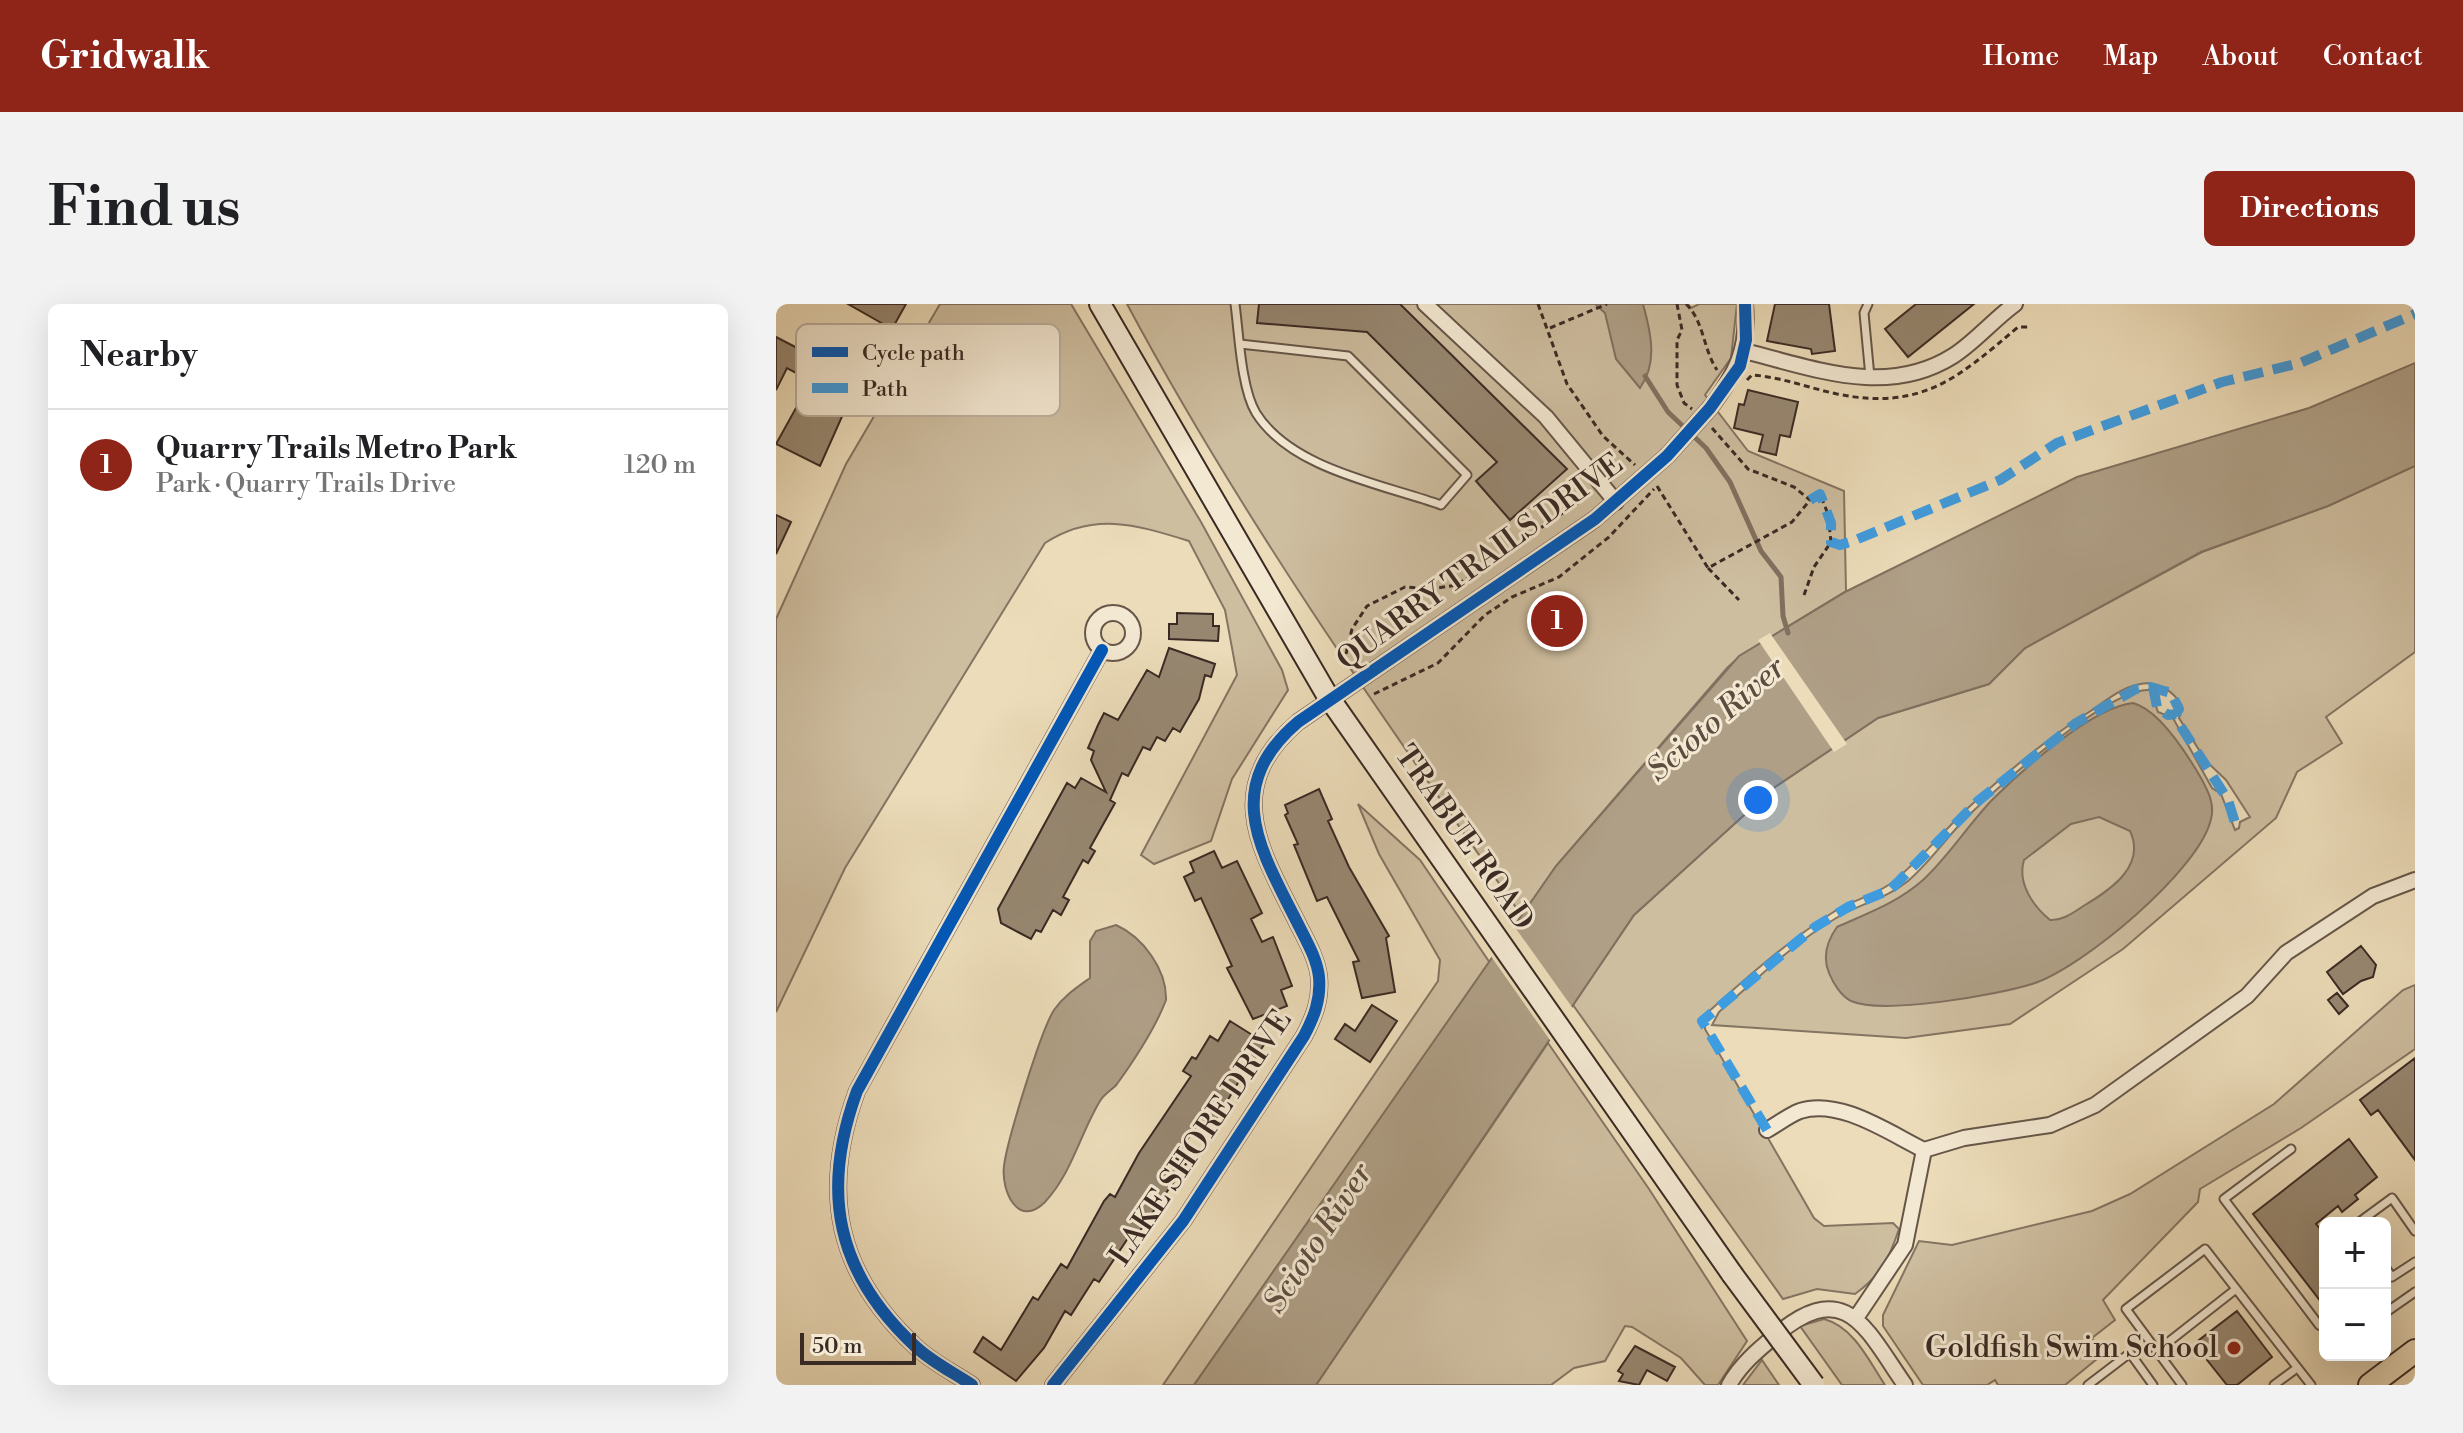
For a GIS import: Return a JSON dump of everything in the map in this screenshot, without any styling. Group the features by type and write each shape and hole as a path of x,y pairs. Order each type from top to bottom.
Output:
{"main road":[{"name":"TRABUE ROAD","path":"1100,304 1331,700 1621,1110 1732,1274 1814,1385"},
{"path":"2374,1384 2415,1351"}],"street":[{"path":"1425,304 1546,417 1616,502"},
{"name":"QUARRY TRAILS DRIVE","path":"1331,700 1616,502 1667,456 1732,380 1744,351 1747,326 1745,304"},
{"path":"1744,351 1870,380 1922,371 1954,355 2015,304"},
{"path":"972,1385 918,1350 886,1317 858,1276 841,1228 836,1184 841,1133 857,1091 1102,650"},
{"name":"LAKE SHORE DRIVE","path":"1053,1385 1183,1221 1304,1036 1316,1012 1319,988 1316,963 1263,852 1253,817 1253,792 1260,768 1272,746 1331,700"},
{"path":"1767,1130 1798,1112 1817,1108 1834,1109 1924,1150 1964,1138 2050,1125 2095,1105 2247,996 2286,953 2373,896 2415,880"},
{"path":"1856,1318 1905,1245 1924,1150"},
{"path":"1729,1385 1754,1353 1793,1320 1813,1309 1836,1309 1856,1318 1905,1385"}],"lane":[{"path":"1235,304 1240,344 1255,412 1286,446 1361,480 1441,505 1467,475 1348,356 1240,344"},
{"path":"1868,304 1864,313 1870,380"},
{"path":"2291,1149 2224,1199 2319,1325"},
{"path":"2366,1217 2392,1198 2415,1231"},
{"path":"2182,1385 2126,1309 2205,1249 2311,1385"},
{"path":"2391,1276 2415,1262"},
{"path":"2157,1351 2236,1289"},
{"path":"2391,1309 2415,1292"},
{"path":"2088,1385 2130,1353 2153,1385"},
{"path":"2274,1385 2297,1368"}],"path":[{"path":"1538,304 1550,328 1567,384 1582,410 1603,436 1636,465 1643,458"},
{"path":"1550,328 1607,304"},
{"path":"1677,304 1682,330 1677,340 1677,385 1684,403 1703,414 1748,469 1794,487 1810,500"},
{"path":"1686,304 1698,319 1708,356 1717,370 1722,363"},
{"path":"1346,654 1352,629 1367,606 1405,587 1457,585 1603,485"},
{"path":"1374,694 1438,663 1485,615 1512,597 1559,577 1609,537 1657,486 1708,568 1739,600"},
{"path":"1708,568 1792,522 1810,500 1820,494 1828,514 1831,542 1814,567 1803,598"}],"shaded area":[{"path":"940,304 1071,304 1201,522 1282,670 1288,690 1232,779 1211,841 1154,864 1141,855 1237,675 1225,610 1189,541 1134,526 1098,524 1063,533 1045,543 845,868 776,1012 776,619 846,464 874,416 1060,416 1060,324 928,324"},
{"path":"1127,304 1688,304 1691,308 1699,304 1737,304 1731,358 1705,395 1748,451 1844,491 1846,591 1740,656 1727,668 1556,866 1522,916 1315,616 1171,384"},
{"path":"2415,466 2415,652 2326,717 2342,743 2297,772 2276,818 2123,949 2010,1024 1906,1038 1712,1025 1719,1012 1788,952 1842,915 1890,893 1908,881 1966,818 2027,764 2082,721 2132,693 2150,690 2158,712 2173,718 2212,788 2221,794 2235,830 2239,828 2240,822 2250,817 2226,780 2206,761 2179,718 2182,706 2174,695 2150,684 2136,685 2117,693 2057,733 1983,794 1890,884 1842,907 1801,934 1706,1014 1705,1029 1814,1218 1824,1226 1893,1223 1899,1229 1883,1266 1855,1294 1817,1289 1783,1299 1573,1005 1634,915 1775,787 1878,718 1989,684 2025,648 2202,552 2328,506"},
{"path":"1358,804 1420,860 1490,963 1194,1385 1163,1385 1438,981 1440,960 1379,854"},
{"path":"2415,985 2415,1049 2301,1128 2200,1189 2198,1202 2103,1300 2115,1320 2092,1338 2103,1354 2065,1385 1998,1385 1995,1380 1987,1385 1923,1385 1883,1326 1883,1315 1919,1241 1952,1245 2092,1211 2130,1194 2274,1104 2403,990"},
{"path":"1548,1043 1649,1189 1747,1341 1718,1385 1705,1385 1681,1358 1632,1327 1625,1326 1605,1361 1574,1368 1551,1385 1316,1385"},
{"path":"1824,1319 1835,1323 1852,1337 1885,1385 1842,1385 1800,1326"},
{"path":"1762,1360 1779,1385 1743,1385"}],"water":[{"path":"1595,304 1643,304 1651,358 1640,388 1616,359 1605,313"},
{"name":"Scioto River","path":"2415,363 2415,466 2328,506 2201,552 2025,648 1989,684 1878,718 1775,787 1634,915 1316,1385 1194,1385 1556,866 1739,656 1847,591 2077,477 2309,408"},
{"path":"2133,703 2163,723 2195,768 2211,803 2211,819 2202,840 2162,890 2107,939 2053,975 2032,984 1968,998 1913,1005 1867,1005 1844,996 1833,981 1826,961 1828,943 1837,927 1882,907 1913,888 2020,773 2078,728 2116,707","holes":["2099,817 2130,831 2134,855 2124,875 2115,884 2059,919 2050,920 2038,908 2025,885 2024,860 2071,824"]},
{"path":"1116,925 1126,930 1152,956 1162,977 1166,1000 1138,1054 1117,1084 1100,1101 1054,1191 1035,1209 1019,1209 1013,1204 1005,1186 1004,1166 1033,1062 1054,1010 1066,996 1090,978 1090,941 1096,931"}],"pier":[{"path":"1770,633 1847,744 1834,752 1758,640"},
{"path":"1512,923 1574,1010 1552,1043 1490,955"}],"building":[{"path":"848,304 906,304 895,324 883,324"},
{"path":"1259,304 1400,304 1567,469 1510,520 1476,481 1497,462 1367,332 1257,323"},
{"path":"1775,304 1829,304 1835,351 1812,354 1811,349 1767,341"},
{"path":"1916,304 1974,304 1908,357 1885,329"},
{"path":"776,337 796,347 796,373 787,368 776,390"},
{"path":"1748,390 1798,402 1790,437 1780,435 1776,455 1759,451 1763,435 1734,428 1739,404 1744,405"},
{"path":"796,408 796,416 842,416 820,466 776,444"},
{"path":"776,515 791,522 776,554"},
{"path":"1177,613 1213,614 1213,626 1219,626 1218,641 1169,639 1169,624 1177,624"},
{"path":"1169,648 1215,664 1211,677 1205,675 1199,699 1180,732 1173,728 1165,741 1157,737 1150,750 1143,747 1128,776 1122,773 1110,800 1115,803 1090,848 1095,851 1088,863 1083,860 1063,897 1069,900 1061,915 1053,910 1041,932 1036,930 1031,939 1001,923 998,909 1067,783 1075,788 1081,778 1106,792 1091,760 1094,751 1088,748 1104,713 1118,720 1147,670 1159,677"},
{"path":"1319,789 1332,819 1328,821 1349,867 1389,936 1386,938 1395,992 1362,998 1353,962 1359,961 1327,897 1317,901 1294,845 1298,844 1285,815 1288,813 1285,805"},
{"path":"1214,851 1222,868 1237,861 1262,913 1251,919 1262,942 1273,937 1292,986 1281,990 1287,1006 1253,1019 1227,968 1232,966 1201,898 1195,901 1184,877 1194,872 1190,862"},
{"path":"2361,946 2376,965 2373,977 2361,981 2343,994 2327,972"},
{"path":"2337,993 2348,1006 2339,1014 2328,1000"},
{"path":"1372,1005 1397,1021 1370,1062 1335,1039 1345,1024 1355,1031"},
{"path":"1230,1021 1265,1043 1256,1057 1246,1050 1233,1071 1242,1076 1211,1127 1200,1120 1175,1158 1186,1164 1135,1238 1130,1235 1099,1282 1094,1279 1071,1315 1065,1311 1044,1348 1016,1381 974,1352 983,1337 1001,1350 1033,1297 1038,1300 1061,1264 1067,1268 1104,1201 1110,1194 1115,1197 1139,1153 1191,1076 1183,1071 1192,1057 1196,1059 1210,1036 1218,1041"},
{"path":"2415,1058 2415,1160 2378,1110 2371,1115 2360,1100"},
{"path":"2349,1139 2377,1177 2355,1195 2358,1199 2342,1212 2338,1206 2325,1217 2319,1217 2316,1224 2319,1228 2319,1299 2253,1214"},
{"name":"Goldfish Swim School","path":"2237,1311 2272,1357 2237,1385 2227,1385 2207,1360 2210,1355 2199,1340"},
{"path":"1635,1346 1675,1367 1667,1381 1647,1370 1639,1385 1619,1381 1623,1374 1618,1371"}],"waterway":[{"path":"1645,376 1668,412 1706,448 1730,482 1761,551 1781,577 1783,616 1788,633"}],"marked path":[{"path":"1810,500 1820,494 1831,523 1831,542 1840,545 2000,480 2057,443 2222,382 2300,363 2415,314"},
{"path":"1767,1130 1702,1021 1815,927 1848,907 1890,890 1978,801 2076,723 2136,689 2150,687 2171,693 2179,709 2176,714 2178,722 2228,800 2236,826"},
{"path":"2153,687 2157,707 2168,715 2176,714"}],"cycle path":[{"path":"1053,1385 1183,1221 1304,1036 1314,1015 1319,985 1316,964 1261,846 1255,821 1254,796 1260,771 1274,747 1298,722 1595,519 1667,456 1710,408 1740,366 1746,340 1745,304"},
{"path":"972,1385 916,1347 889,1319 868,1290 852,1260 843,1229 838,1197 839,1163 857,1091 1102,650"}],"place":[{"name":"Quarry Trails Metro Park","path":"1557,621"},
{"name":"Goldfish Swim School","path":"2234,1348"}]}
